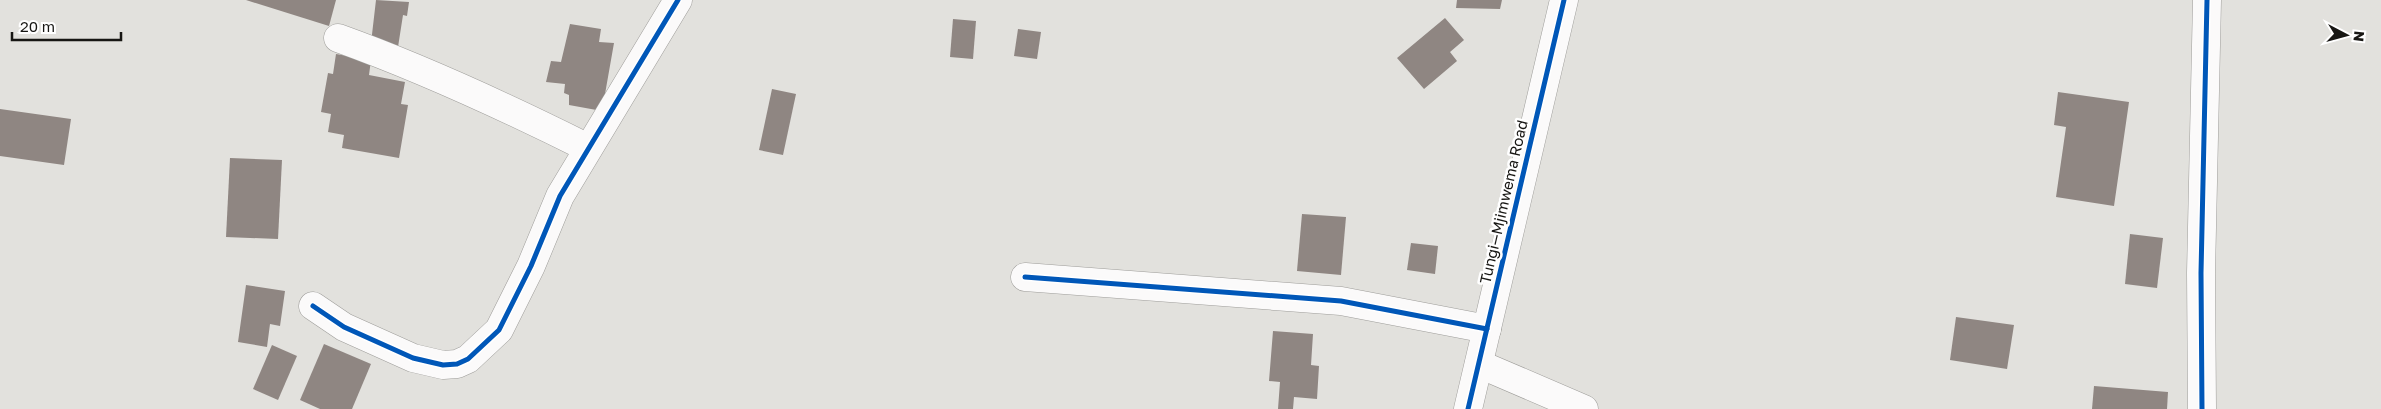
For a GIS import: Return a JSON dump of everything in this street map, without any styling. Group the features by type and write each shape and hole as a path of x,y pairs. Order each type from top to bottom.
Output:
{"street":[{"path":"312,306 344,327 413,358 442,365 457,364 468,359 498,330 531,266 560,196 678,0"},
{"name":"Tungi—Mjimwema Road","path":"1468,409 1564,0"},
{"path":"2202,409 2200,273 2207,0"},
{"path":"338,38 419,68 508,108 588,148"},
{"path":"1025,277 1341,301 1487,329"},
{"path":"1479,364 1584,409"}],"building":[{"path":"246,0 336,0 329,26"},
{"path":"376,0 409,2 407,16 403,15 398,47 371,43"},
{"path":"1457,0 1502,0 1500,9 1456,8"},
{"path":"1445,18 1464,40 1450,52 1457,61 1424,89 1397,58"},
{"path":"953,19 976,21 973,59 950,57"},
{"path":"570,24 601,29 599,42 614,43 602,111 569,105 569,95 564,93 565,84 546,82 551,61 561,62"},
{"path":"1018,29 1041,32 1037,59 1014,56"},
{"path":"336,54 371,60 369,75 405,82 401,104 408,105 399,158 342,148 344,135 328,132 331,114 321,112 328,73 333,74"},
{"path":"772,89 796,94 783,155 759,150"},
{"path":"2058,92 2129,102 2114,206 2056,197 2066,127 2054,125"},
{"path":"0,109 71,119 64,165 0,156"},
{"path":"230,158 282,160 278,239 226,237"},
{"path":"1302,214 1346,217 1341,275 1297,271"},
{"path":"2130,234 2163,238 2157,288 2125,284"},
{"path":"1411,243 1438,246 1435,274 1407,270"},
{"path":"246,285 285,291 280,326 270,324 267,347 238,342"},
{"path":"1956,317 2014,325 2007,369 1950,360"},
{"path":"1273,331 1313,334 1311,365 1319,366 1317,399 1294,397 1293,409 1278,409 1280,382 1269,381"},
{"path":"324,344 371,364 352,409 320,409 300,400"},
{"path":"272,345 297,356 278,400 253,389"},
{"path":"2094,386 2168,392 2167,409 2092,409"}],"cycle path":[{"path":"313,306 344,327 413,358 443,365 457,364 468,359 499,330 531,266 560,196 678,0"},
{"path":"1468,409 1564,0"},
{"path":"2202,409 2201,273 2207,0"},
{"path":"1025,277 1341,301 1487,329"}]}
